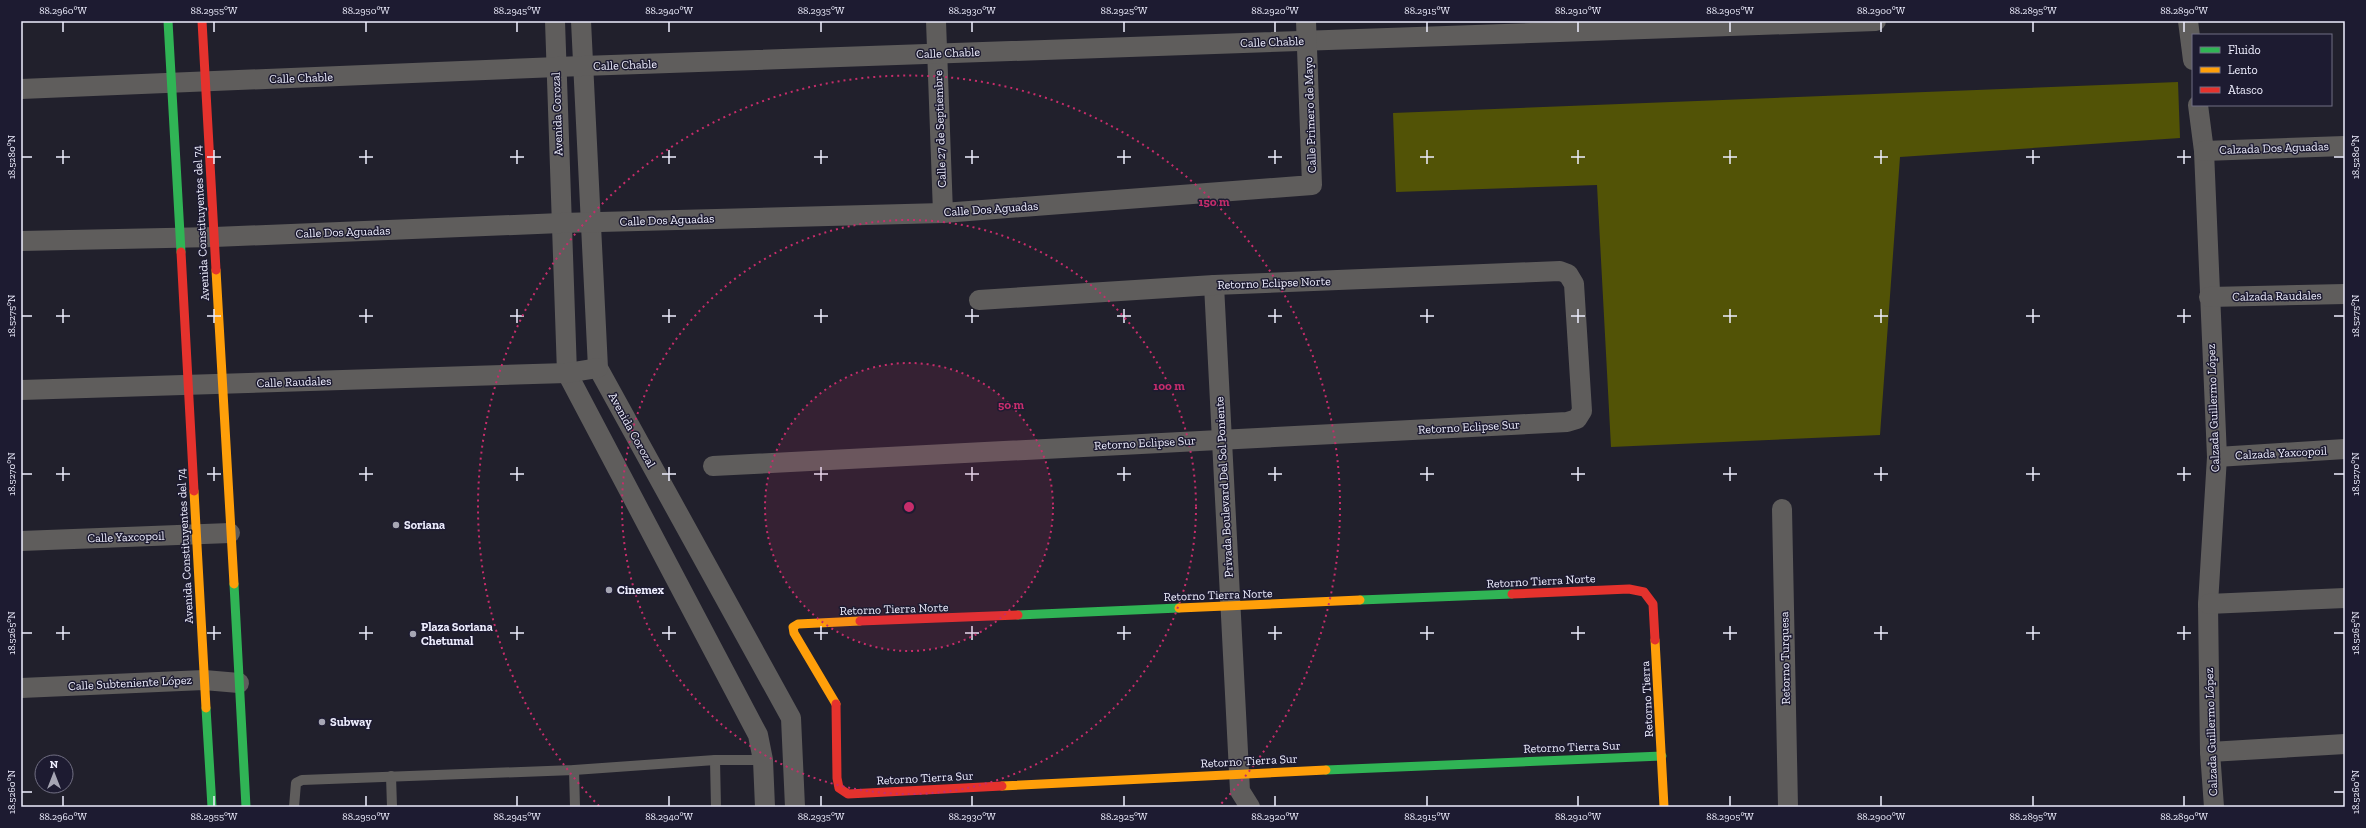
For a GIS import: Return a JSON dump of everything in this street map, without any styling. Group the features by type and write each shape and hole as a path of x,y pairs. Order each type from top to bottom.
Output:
{"street":[{"name":"Avenida Constituyentes del 74","path":"168,21 212,807"},
{"name":"Avenida Constituyentes del 74","path":"202,21 246,807"},
{"name":"Avenida Corozal","path":"555,21 560,223 567,373 758,735 763,760 765,807"},
{"name":"Avenida Corozal","path":"581,21 582,66 598,368 791,718 795,807"},
{"name":"Calle 27 de Septiembre","path":"936,21 943,213"},
{"name":"Calle Primero de Mayo","path":"1306,21 1312,185"},
{"name":"Calle Chable","path":"21,89 556,69 582,66 1307,41 1662,25 1876,21"},
{"path":"2188,21 2192,52"},
{"name":"Calzada Guillermo López","path":"2198,106 2204,151 2209,297 2217,457 2208,604 2210,752 2214,807"},
{"name":"Calzada Dos Aguadas","path":"2204,151 2345,146"},
{"name":"Calle Dos Aguadas","path":"21,241 214,237 560,223 943,213 1312,185"},
{"name":"Retorno Eclipse Norte","path":"979,300 1214,285 1560,271 1568,274 1574,284 1582,412 1577,419"},
{"name":"Privada Boulevard Del Sol Poniente","path":"1214,285 1240,791 1250,806"},
{"name":"Calzada Raudales","path":"2209,297 2345,294"},
{"name":"Calle Raudales","path":"21,390 567,373 598,368"},
{"name":"Retorno Eclipse Sur","path":"713,466 1567,422 1577,419"},
{"name":"Calzada Yaxcopoil","path":"2217,457 2345,449"},
{"name":"Retorno Turquesa","path":"1782,509 1788,807"},
{"name":"Calle Yaxcopoil","path":"21,540 230,533"},
{"name":"Retorno Tierra Norte","path":"839,788 836,703 794,633 793,627 798,624 1231,607 1629,589 1644,592"},
{"name":"Retorno Tierra","path":"1644,592 1653,604 1664,807"},
{"path":"2208,604 2345,598"},
{"name":"Calle Subteniente López","path":"21,688 204,680 239,682"},
{"path":"2210,752 2345,744"},
{"name":"Retorno Tierra Sur","path":"839,788 848,794 1239,773 1662,756"}],"lane":[{"path":"715,760 716,807"},
{"path":"294,807 296,783 302,780 574,770 715,760 763,760"},
{"path":"574,770 575,807"},
{"path":"391,776 392,807"}],"shaded area":[{"path":"2178,82 2180,138 1900,157 1880,435 1611,447 1597,185 1396,192 1393,113"}],"traffic: fast":[{"path":"168,21 181,252"},
{"path":"234,584 246,807"},
{"path":"1360,600 1512,594"},
{"path":"1018,615 1179,608"},
{"path":"206,708 212,807"},
{"path":"1326,770 1662,756"}],"traffic: slow":[{"path":"216,270 234,584"},
{"path":"194,491 206,708"},
{"path":"1179,608 1360,600"},
{"path":"836,704 794,633 793,627 798,624 860,621"},
{"path":"1655,640 1664,807"},
{"path":"1002,786 1326,770"}],"traffic: jam":[{"path":"202,21 216,270"},
{"path":"181,252 194,491"},
{"path":"1512,594 1629,589 1644,592 1653,604 1655,640"},
{"path":"860,621 1018,615"},
{"path":"836,704 837,778 839,788 848,794 1002,786"}],"place":[{"name":"Soriana","path":"396,525"},
{"name":"Cinemex","path":"609,590"},
{"name":"Plaza Soriana Chetumal","path":"413,634"},
{"name":"Subway","path":"322,722"}]}
